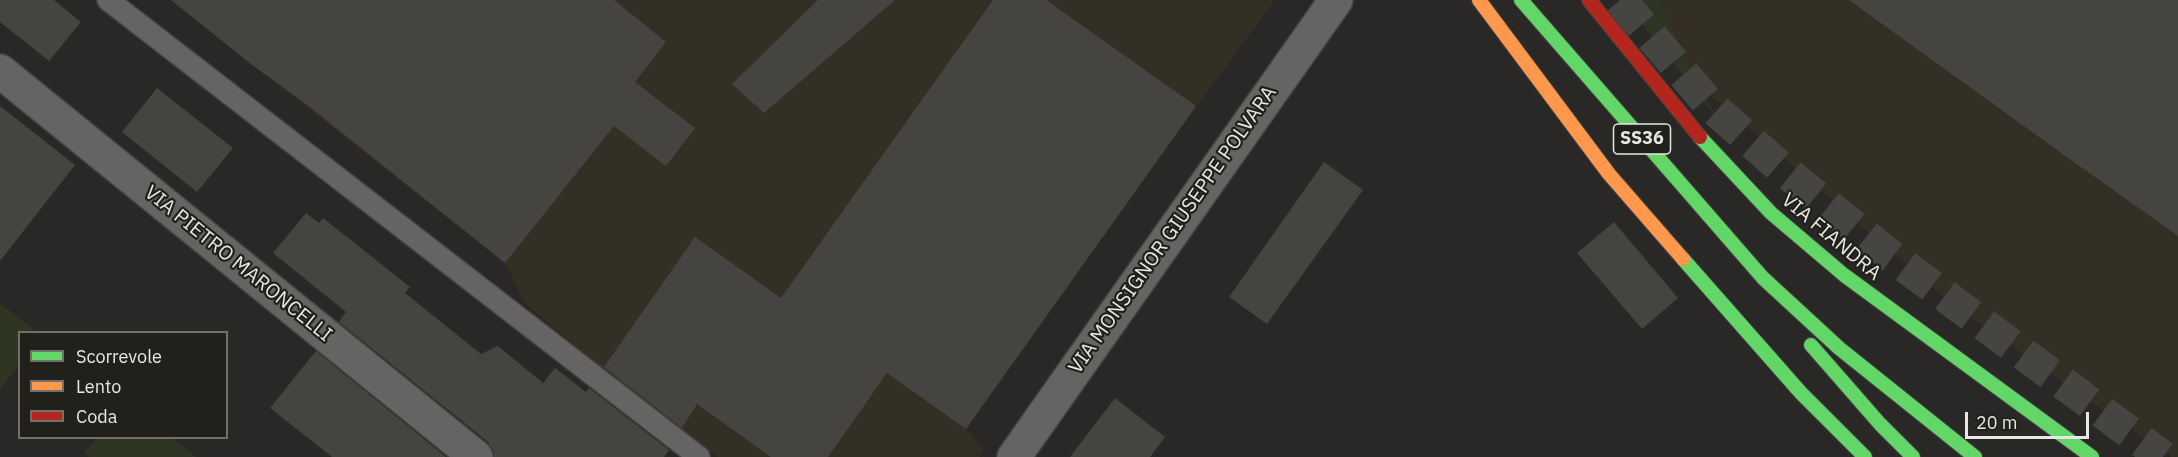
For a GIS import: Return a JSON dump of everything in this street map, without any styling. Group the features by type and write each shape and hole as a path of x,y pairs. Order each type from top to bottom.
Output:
{"main road":[{"path":"1479,0 1609,174 1801,393 1865,457"},
{"name":"SS36","path":"1521,0 1763,278 1817,353 1880,424 1913,457"},
{"name":"VIA FIANDRA","path":"1589,0 1707,145 1771,213 1844,275 2092,457"},
{"name":"SS36","path":"1763,278 1839,348 1975,457"}],"street":[{"name":"VIA MONSIGNOR GIUSEPPE POLVARA","path":"1014,457 1334,1"},
{"name":"VIA PIETRO MARONCELLI","path":"0,71 476,457"}],"lane":[{"path":"108,0 699,457"}],"shaded area":[{"path":"171,0 1275,0 966,429 984,450 979,457 718,457 600,367 524,302 505,263"},
{"path":"1660,0 2178,0 2178,457 2171,457 1954,306 1698,84"}],"green space":[{"path":"1623,0 1660,0 1698,84 1719,121"},
{"path":"0,303 36,331 18,331 18,366 0,389"},
{"path":"96,439 173,439 196,457 89,457 84,453"}],"building":[{"path":"0,0 54,0 81,22 49,61 0,22"},
{"path":"171,0 614,0 666,42 635,82 695,128 666,166 614,126 505,263 306,104 252,65"},
{"path":"818,0 895,0 764,113 732,84"},
{"path":"993,0 1046,0 1196,106 966,429 887,373 828,457 771,457 697,404 682,428 604,367 695,237 781,298"},
{"path":"1849,0 2178,0 2178,236 2064,155"},
{"path":"157,88 233,148 197,192 122,132"},
{"path":"0,106 75,165 0,261"},
{"path":"1324,162 1363,190 1267,324 1229,297"},
{"path":"306,213 319,223 323,218 410,287 405,293 481,354 498,346 543,383 555,368 586,392 589,388 669,450 664,457 494,457 488,442 339,322 346,312 273,253"},
{"path":"1614,222 1678,298 1642,329 1577,253"},
{"path":"316,351 446,457 332,457 270,408"},
{"path":"1115,398 1165,437 1150,457 1070,457"}],"tunnel":[{"path":"1620,0 1711,106 1781,168 1887,253 2163,457"}],"traffic: fast":[{"path":"1521,0 1763,278 1839,348 1975,457"},
{"path":"1700,137 1771,213 1844,275 2092,457"},
{"path":"1683,259 1801,393 1865,457"},
{"path":"1811,345 1880,424 1913,457"}],"traffic: slow":[{"path":"1479,0 1609,174 1683,259"}],"traffic: jam":[{"path":"1589,0 1700,137"}]}
